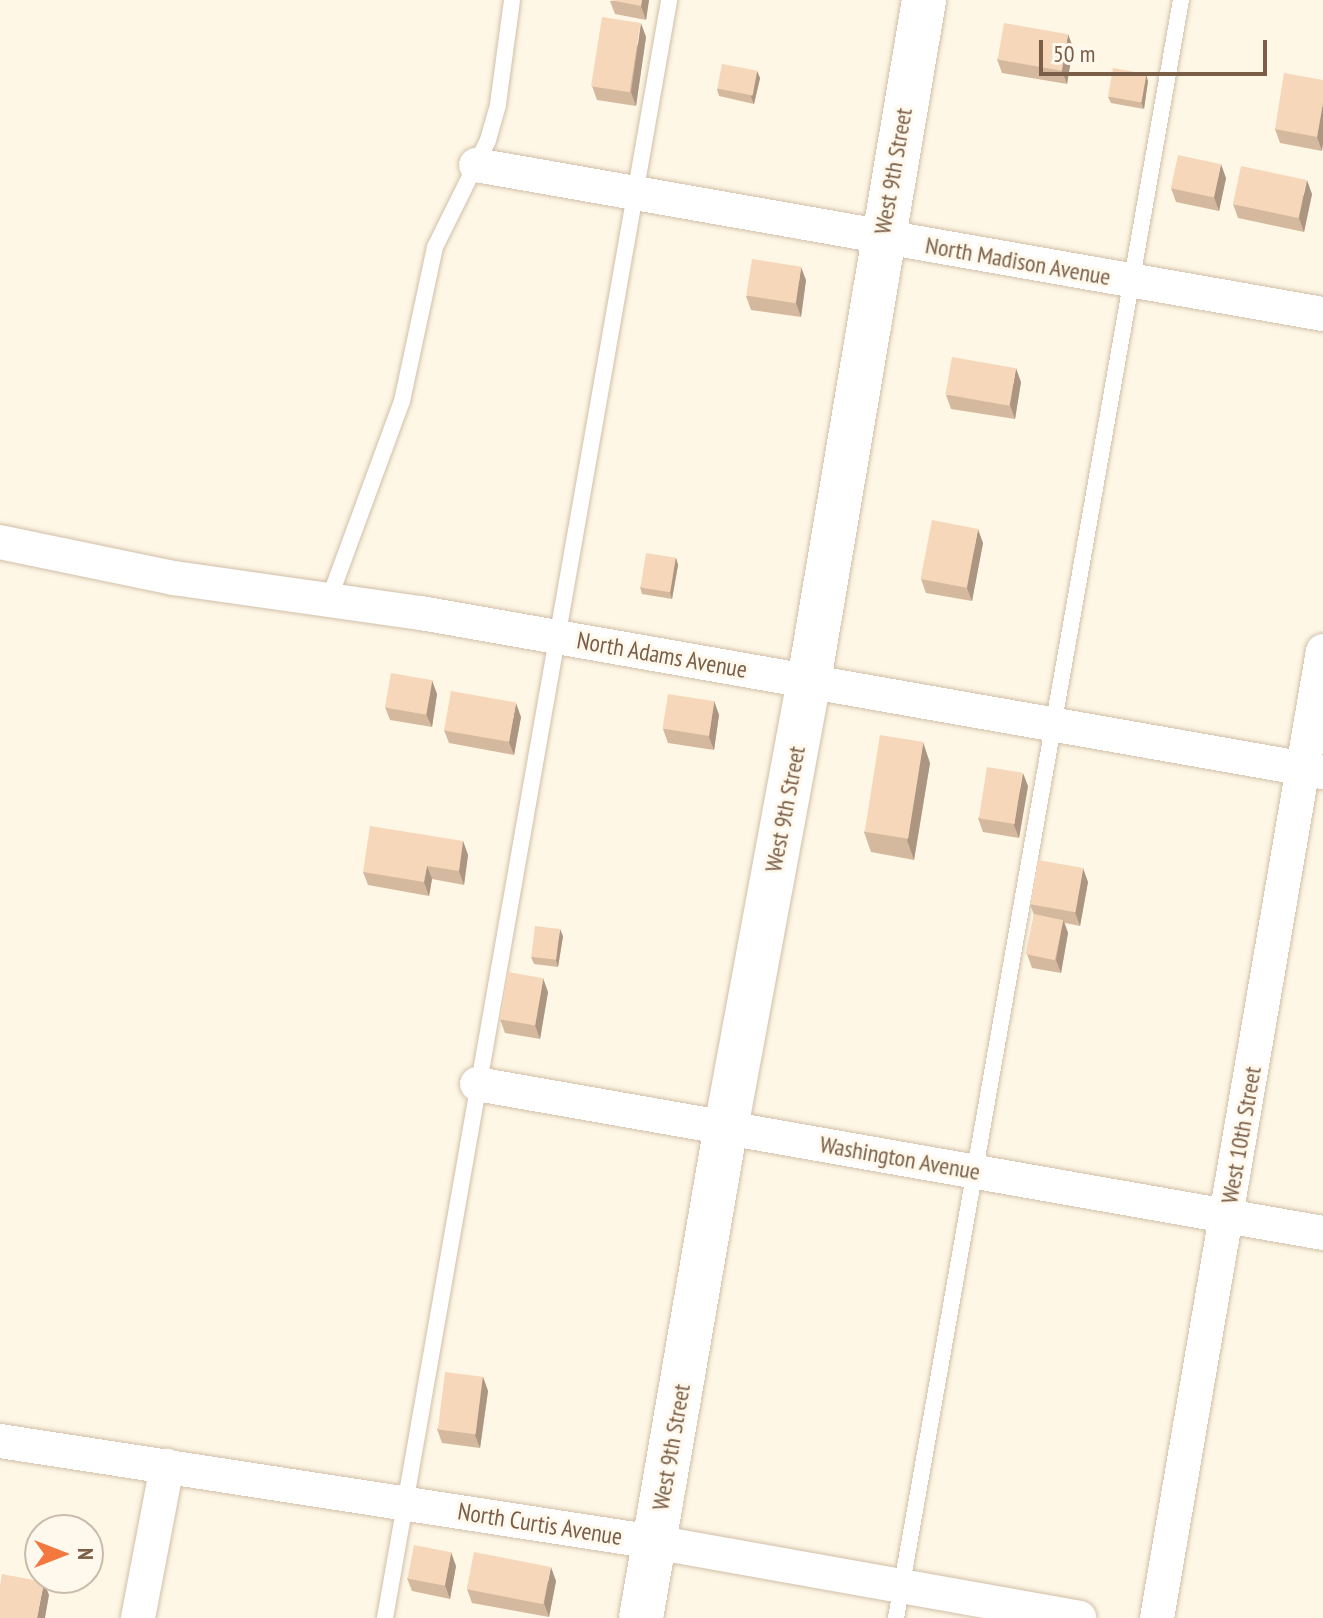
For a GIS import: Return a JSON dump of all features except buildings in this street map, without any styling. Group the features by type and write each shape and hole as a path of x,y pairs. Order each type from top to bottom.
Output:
{"street":[{"name":"West 9th Street","path":"641,1618 726,1128 809,681 881,237 924,0"},
{"name":"North Madison Avenue","path":"476,165 1323,314"},
{"name":"North Adams Avenue","path":"0,542 174,578 421,613 1313,770"},
{"name":"West 10th Street","path":"1157,1618 1227,1216 1313,770 1323,651"},
{"name":"Washington Avenue","path":"477,1084 1323,1233"},
{"name":"North Curtis Avenue","path":"0,1441 654,1542 899,1602 1079,1618"},
{"path":"138,1618 167,1466"}],"lane":[{"path":"328,602 402,401 435,247 488,140 498,104 512,0"},
{"path":"385,1618 669,0"},
{"path":"899,1602 1181,0"}]}
